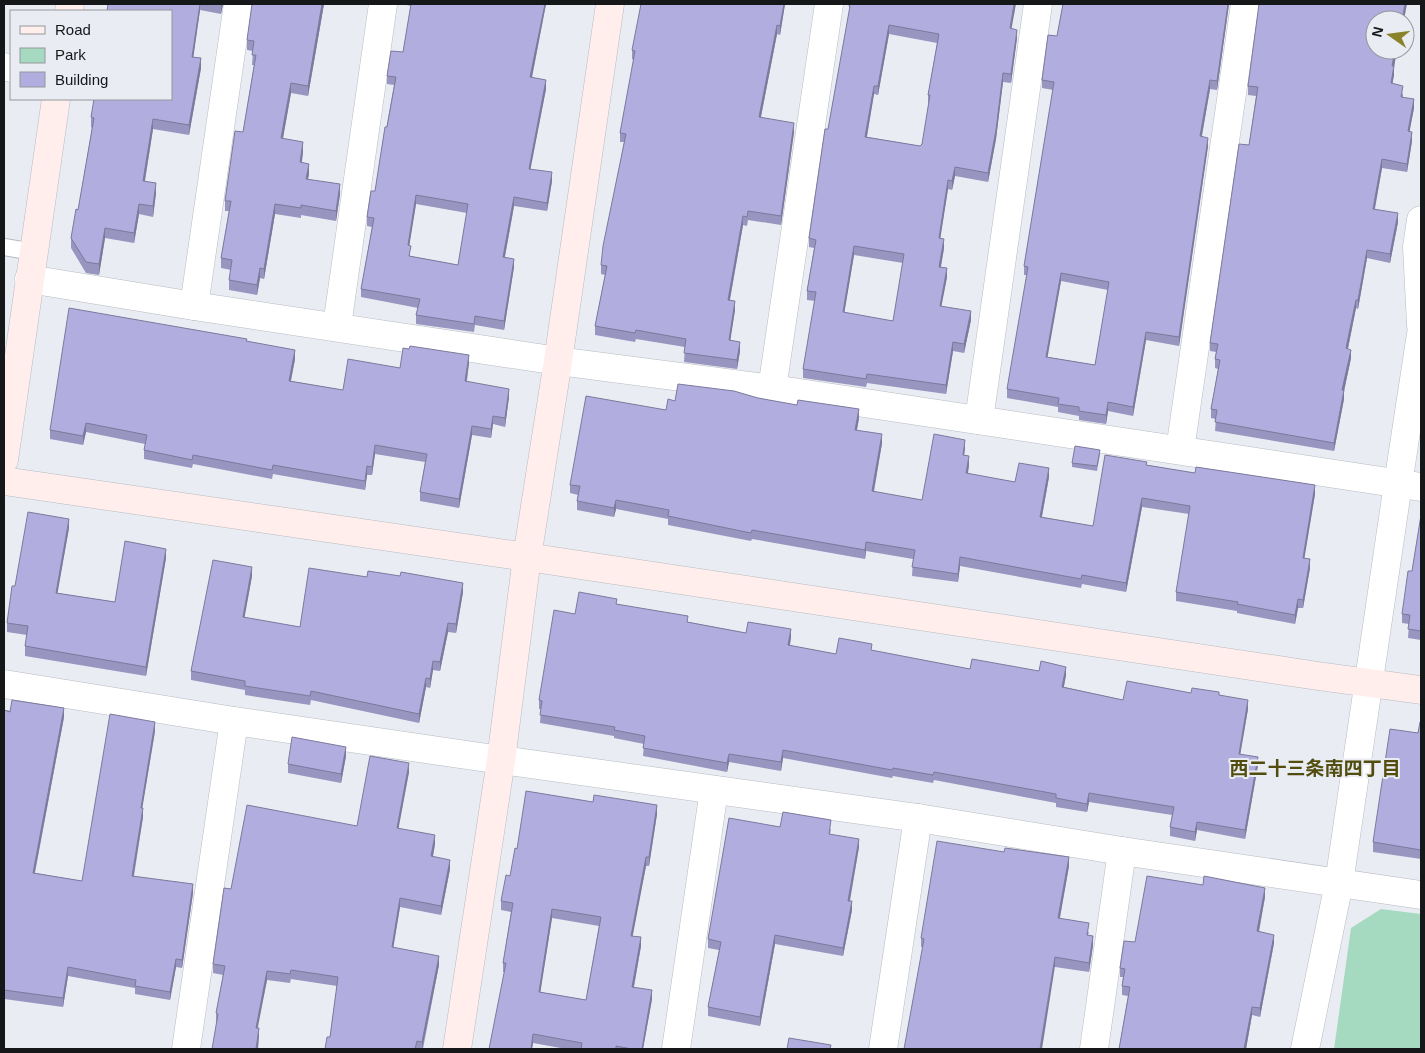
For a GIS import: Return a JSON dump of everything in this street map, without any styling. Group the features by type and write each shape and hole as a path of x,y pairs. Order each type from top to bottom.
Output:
{"street":[{"path":"194,306 238,4"},
{"path":"337,326 383,4"},
{"path":"458,1049 501,760 527,557 610,4"},
{"path":"772,389 829,4"},
{"path":"979,420 1038,4"},
{"path":"1180,450 1245,4"},
{"path":"4,460 56,100"},
{"path":"1421,220 1417,247 1421,325"},
{"path":"29,279 194,306 558,360 772,389 1409,485"},
{"path":"1305,1049 1339,883 1369,682 1409,485 1421,334"},
{"path":"4,481 1421,690"},
{"path":"4,684 234,721 918,818 1122,852 1421,895"},
{"path":"186,1049 234,721"},
{"path":"676,1049 714,790"},
{"path":"884,1049 918,818"},
{"path":"1094,1049 1122,852"}],"lane":[{"path":"4,247 34,252"}],"green space":[{"path":"1381,909 1421,914 1421,1049 1334,1049 1351,928"}],"building":[{"path":"108,4 200,4 192,57 201,58 189,125 153,119 143,181 156,183 153,206 139,204 134,233 105,228 99,264 86,262 71,238 76,209 78,210 94,118 91,117 94,100 172,100 172,10 107,10"},
{"path":"252,4 322,4 308,86 291,83 281,138 303,142 300,162 309,164 306,179 340,184 336,211 301,205 301,208 275,204 264,269 260,268 257,285 229,280 232,260 221,258 231,201 225,201 235,131 243,132 256,55 252,55 254,41 247,40"},
{"path":"411,4 545,4 530,77 546,80 529,169 552,172 547,203 514,197 503,257 514,259 504,321 475,316 474,324 416,315 420,299 361,289 374,218 367,217 371,191 375,191 385,127 387,127 396,77 387,76 391,51 403,52","holes":["416,195 468,204 458,265 409,256 411,246 408,245"]},
{"path":"641,4 784,4 780,26 777,25 759,117 794,123 781,216 748,211 747,217 743,216 728,300 735,301 729,340 740,342 737,360 684,353 686,339 636,330 635,333 595,326 607,266 601,265 603,246 626,134 620,133 635,51 632,50"},
{"path":"849,4 1014,4 1010,28 1017,30 1011,74 1003,73 996,130 988,173 955,167 952,181 948,180 939,238 944,239 939,267 947,268 940,306 971,311 964,344 953,342 946,385 867,374 866,379 803,369 816,292 807,291 816,240 809,238 825,129 828,129","holes":["889,25 939,34 928,95 930,95 922,144 920,146 865,137 874,86 878,86","854,246 904,254 893,321 843,312"]},
{"path":"1063,4 1228,4 1217,81 1210,80 1200,136 1208,138 1179,337 1146,332 1133,407 1108,402 1106,415 1079,411 1079,407 1058,404 1059,398 1007,389 1028,267 1024,266 1054,82 1042,80 1048,35 1057,36","holes":["1061,273 1109,282 1095,365 1046,357"]},
{"path":"1259,4 1405,4 1404,10 1365,10 1365,60 1393,60 1391,83 1403,86 1401,97 1414,99 1408,131 1412,132 1407,164 1382,159 1373,209 1398,213 1390,254 1367,250 1358,300 1356,300 1346,348 1351,350 1342,390 1344,390 1334,443 1215,422 1217,410 1211,409 1220,360 1215,359 1218,344 1210,343 1239,144 1249,145 1258,87 1248,86"},
{"path":"69,308 247,339 246,341 295,350 289,381 343,390 348,359 400,368 403,348 409,349 410,346 469,355 465,381 509,389 505,418 493,416 491,429 472,426 459,499 420,492 427,454 375,445 372,467 367,466 365,481 273,465 272,470 193,455 192,460 144,450 147,435 86,423 83,436 50,430"},
{"path":"678,384 734,391 758,398 797,405 798,400 859,409 855,430 882,434 872,491 922,500 934,434 965,440 963,455 969,456 966,473 1015,482 1019,463 1049,468 1040,517 1093,526 1105,455 1147,462 1146,465 1195,473 1196,467 1315,485 1303,558 1310,559 1303,600 1298,599 1295,615 1237,604 1238,602 1176,592 1190,506 1142,498 1126,583 1082,575 1081,579 960,557 958,574 912,567 915,550 866,542 865,550 752,530 751,533 668,516 669,510 616,500 614,508 577,501 580,486 570,485 586,396 666,410 668,399 675,401"},
{"path":"1075,446 1100,450 1097,466 1072,463"},
{"path":"28,512 69,519 56,593 115,602 125,541 166,549 146,667 25,646 28,626 7,623 12,586 15,586"},
{"path":"1421,515 1421,631 1408,629 1410,615 1402,614 1408,571 1412,571"},
{"path":"213,560 252,567 243,617 300,627 309,568 367,577 368,571 400,576 401,572 463,583 456,624 448,623 440,662 433,661 430,679 426,678 419,714 311,691 310,696 245,686 245,681 191,671"},
{"path":"579,592 617,599 616,604 688,616 687,622 746,633 748,622 791,629 788,645 836,654 839,638 872,644 871,650 970,669 972,659 1039,671 1041,661 1066,667 1062,687 1123,700 1127,681 1191,693 1192,688 1219,692 1219,695 1248,700 1239,754 1258,757 1245,830 1197,822 1195,832 1170,827 1174,807 1089,793 1087,804 1056,798 1056,794 934,772 933,775 893,768 892,770 783,750 781,762 729,754 727,763 643,748 645,736 614,730 615,727 540,715 542,701 539,700 554,610 575,614"},
{"path":"12,700 64,708 33,873 82,881 110,714 155,722 132,876 193,884 182,960 176,959 170,992 135,986 136,980 68,967 63,998 4,990 4,710 10,712"},
{"path":"1420,722 1421,850 1373,842 1390,729 1418,733"},
{"path":"292,737 346,747 341,774 288,764"},
{"path":"370,756 409,763 397,828 435,835 431,856 450,860 441,906 400,898 392,947 439,956 422,1042 417,1041 415,1049 325,1049 327,1037 330,1037 338,977 291,970 290,974 267,971 256,1028 259,1028 256,1049 212,1049 218,1014 216,1013 225,966 213,964 224,888 231,889 247,805 357,826"},
{"path":"526,791 593,802 594,795 657,805 649,857 646,857 631,936 641,937 632,987 652,990 642,1049 616,1046 616,1049 581,1049 582,1043 533,1034 531,1049 489,1049 506,963 503,963 513,903 501,901 506,875 510,876 515,848 517,849","holes":["552,909 601,917 586,1000 539,992"]},
{"path":"783,812 831,820 829,834 859,839 848,901 852,901 843,948 775,935 760,1017 708,1007 721,942 708,939 729,818 780,827"},
{"path":"937,841 1004,852 1005,848 1069,857 1058,918 1089,923 1087,935 1093,936 1089,963 1055,957 1040,1049 904,1049 924,939 921,938"},
{"path":"1147,876 1203,885 1204,876 1265,888 1257,931 1274,935 1260,1008 1252,1007 1244,1049 1119,1049 1130,987 1122,986 1125,969 1120,968 1124,941 1135,942"},
{"path":"789,1038 831,1045 830,1049 787,1049"}],"district":[{"name":"西二十三条南四丁目","path":"1315,768"}]}
